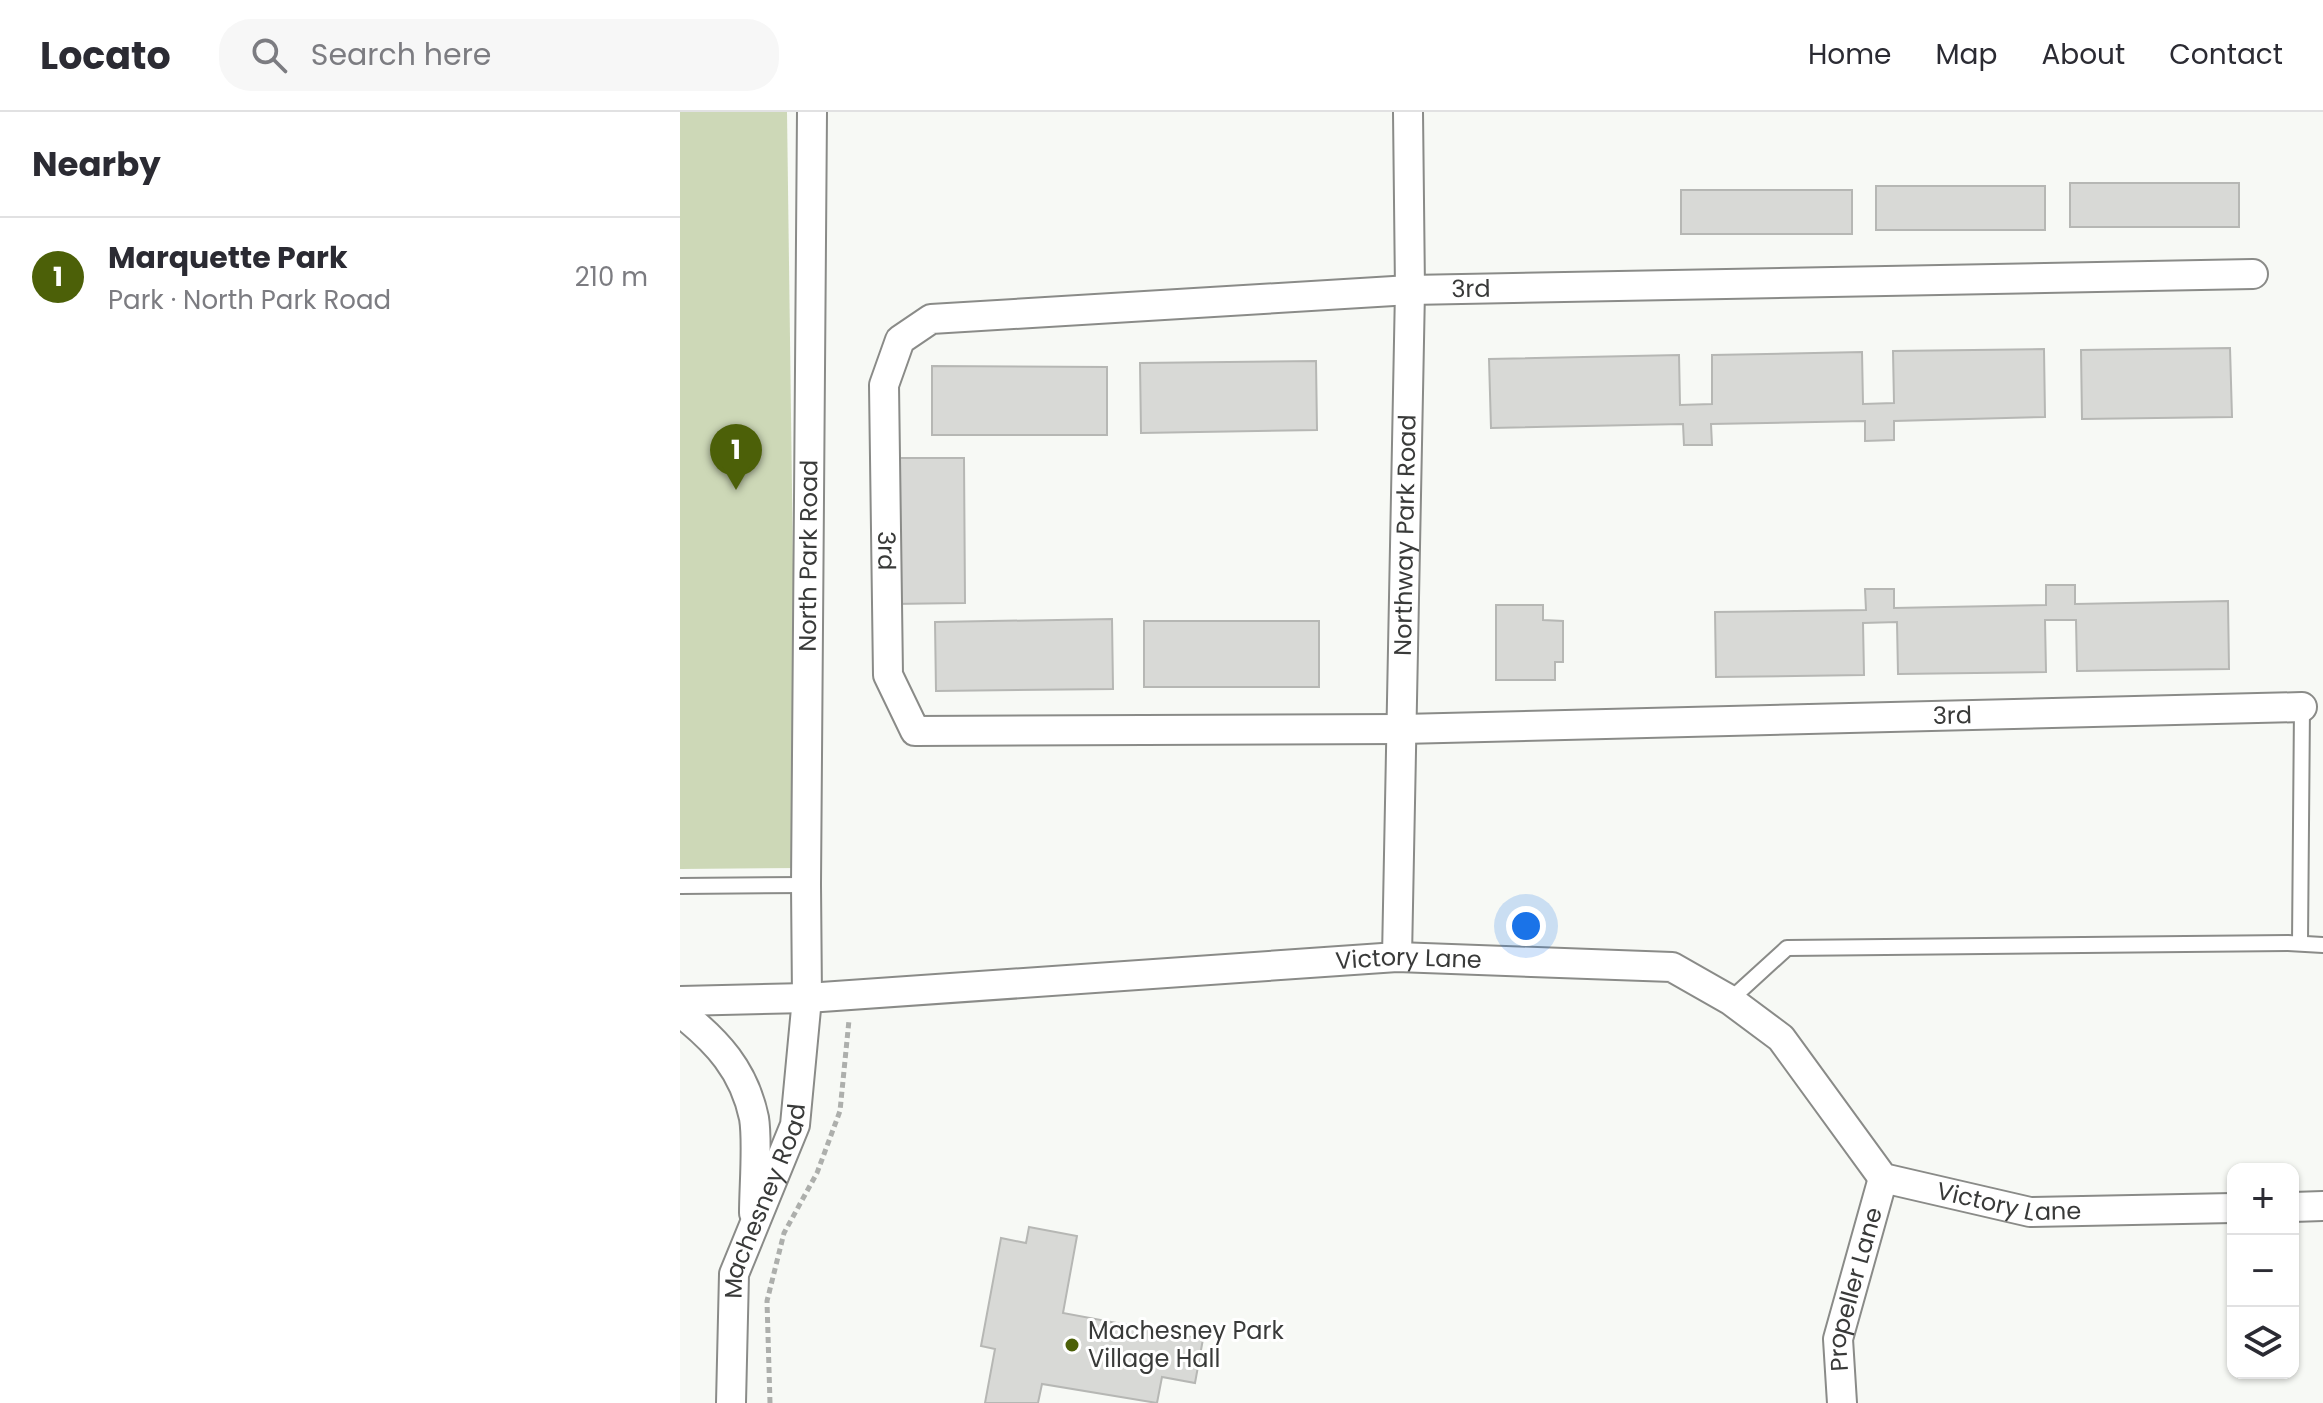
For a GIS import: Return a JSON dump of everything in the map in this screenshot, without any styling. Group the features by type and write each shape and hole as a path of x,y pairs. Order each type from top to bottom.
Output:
{"street":[{"name":"North Park Road","path":"807,998 812,112"},
{"name":"Northway Park Road","path":"1397,957 1410,290 1408,112"},
{"name":"3rd","path":"2253,274 1410,290 931,319 900,340 884,385 888,675 915,731 1402,729 2302,707"},
{"name":"Victory Lane","path":"680,1001 807,998 1397,957 1672,967 1730,1000 1781,1038 1883,1178 2030,1212 2227,1208"},
{"name":"Machesney Road","path":"731,1403 734,1274 795,1125 807,998"},
{"path":"680,1012 710,1036 735,1066 754,1119 754,1226"},
{"name":"Propeller Lane","path":"1842,1403 1838,1339 1883,1178"},
{"path":"2299,1207 2323,1206"}],"lane":[{"path":"2300,943 2302,707"},
{"path":"680,886 806,885"},
{"path":"1730,1000 1787,948 2323,945"}],"path":[{"path":"770,1403 767,1301 784,1233 817,1173 840,1111 849,995"}],"green space":[{"path":"680,112 787,112 797,868 680,869"}],"building":[{"path":"2070,183 2239,183 2239,227 2070,227"},
{"path":"1876,186 2045,186 2045,230 1876,230"},
{"path":"1681,190 1852,190 1852,234 1681,234"},
{"path":"2230,348 2232,417 2082,419 2081,350"},
{"path":"2044,349 2045,417 1894,421 1894,440 1865,441 1865,421 1711,424 1712,445 1684,445 1683,424 1491,428 1489,359 1679,355 1680,405 1712,404 1712,355 1862,352 1863,404 1894,403 1893,351"},
{"path":"1316,361 1317,430 1141,433 1140,363"},
{"path":"932,366 1107,367 1107,435 932,435"},
{"path":"892,458 964,458 965,603 892,604"},
{"path":"2046,585 2075,585 2075,604 2228,601 2229,669 2077,671 2076,620 2045,620 2046,672 1898,674 1897,622 1863,623 1864,675 1716,677 1715,612 1866,610 1865,589 1894,589 1894,608 2046,605"},
{"path":"1496,605 1543,605 1543,620 1563,621 1563,662 1555,662 1555,680 1496,680"},
{"path":"1112,619 1113,689 936,691 935,622"},
{"path":"1144,621 1319,621 1319,687 1144,687"},
{"path":"1029,1227 1077,1236 1063,1313 1203,1339 1195,1383 1162,1377 1157,1403 1042,1384 1038,1403 985,1403 995,1349 981,1346 1001,1238 1026,1243"}],"place":[{"name":"Marquette Park","path":"736,490"},
{"name":"Machesney Park Village Hall","path":"1072,1345"}]}
